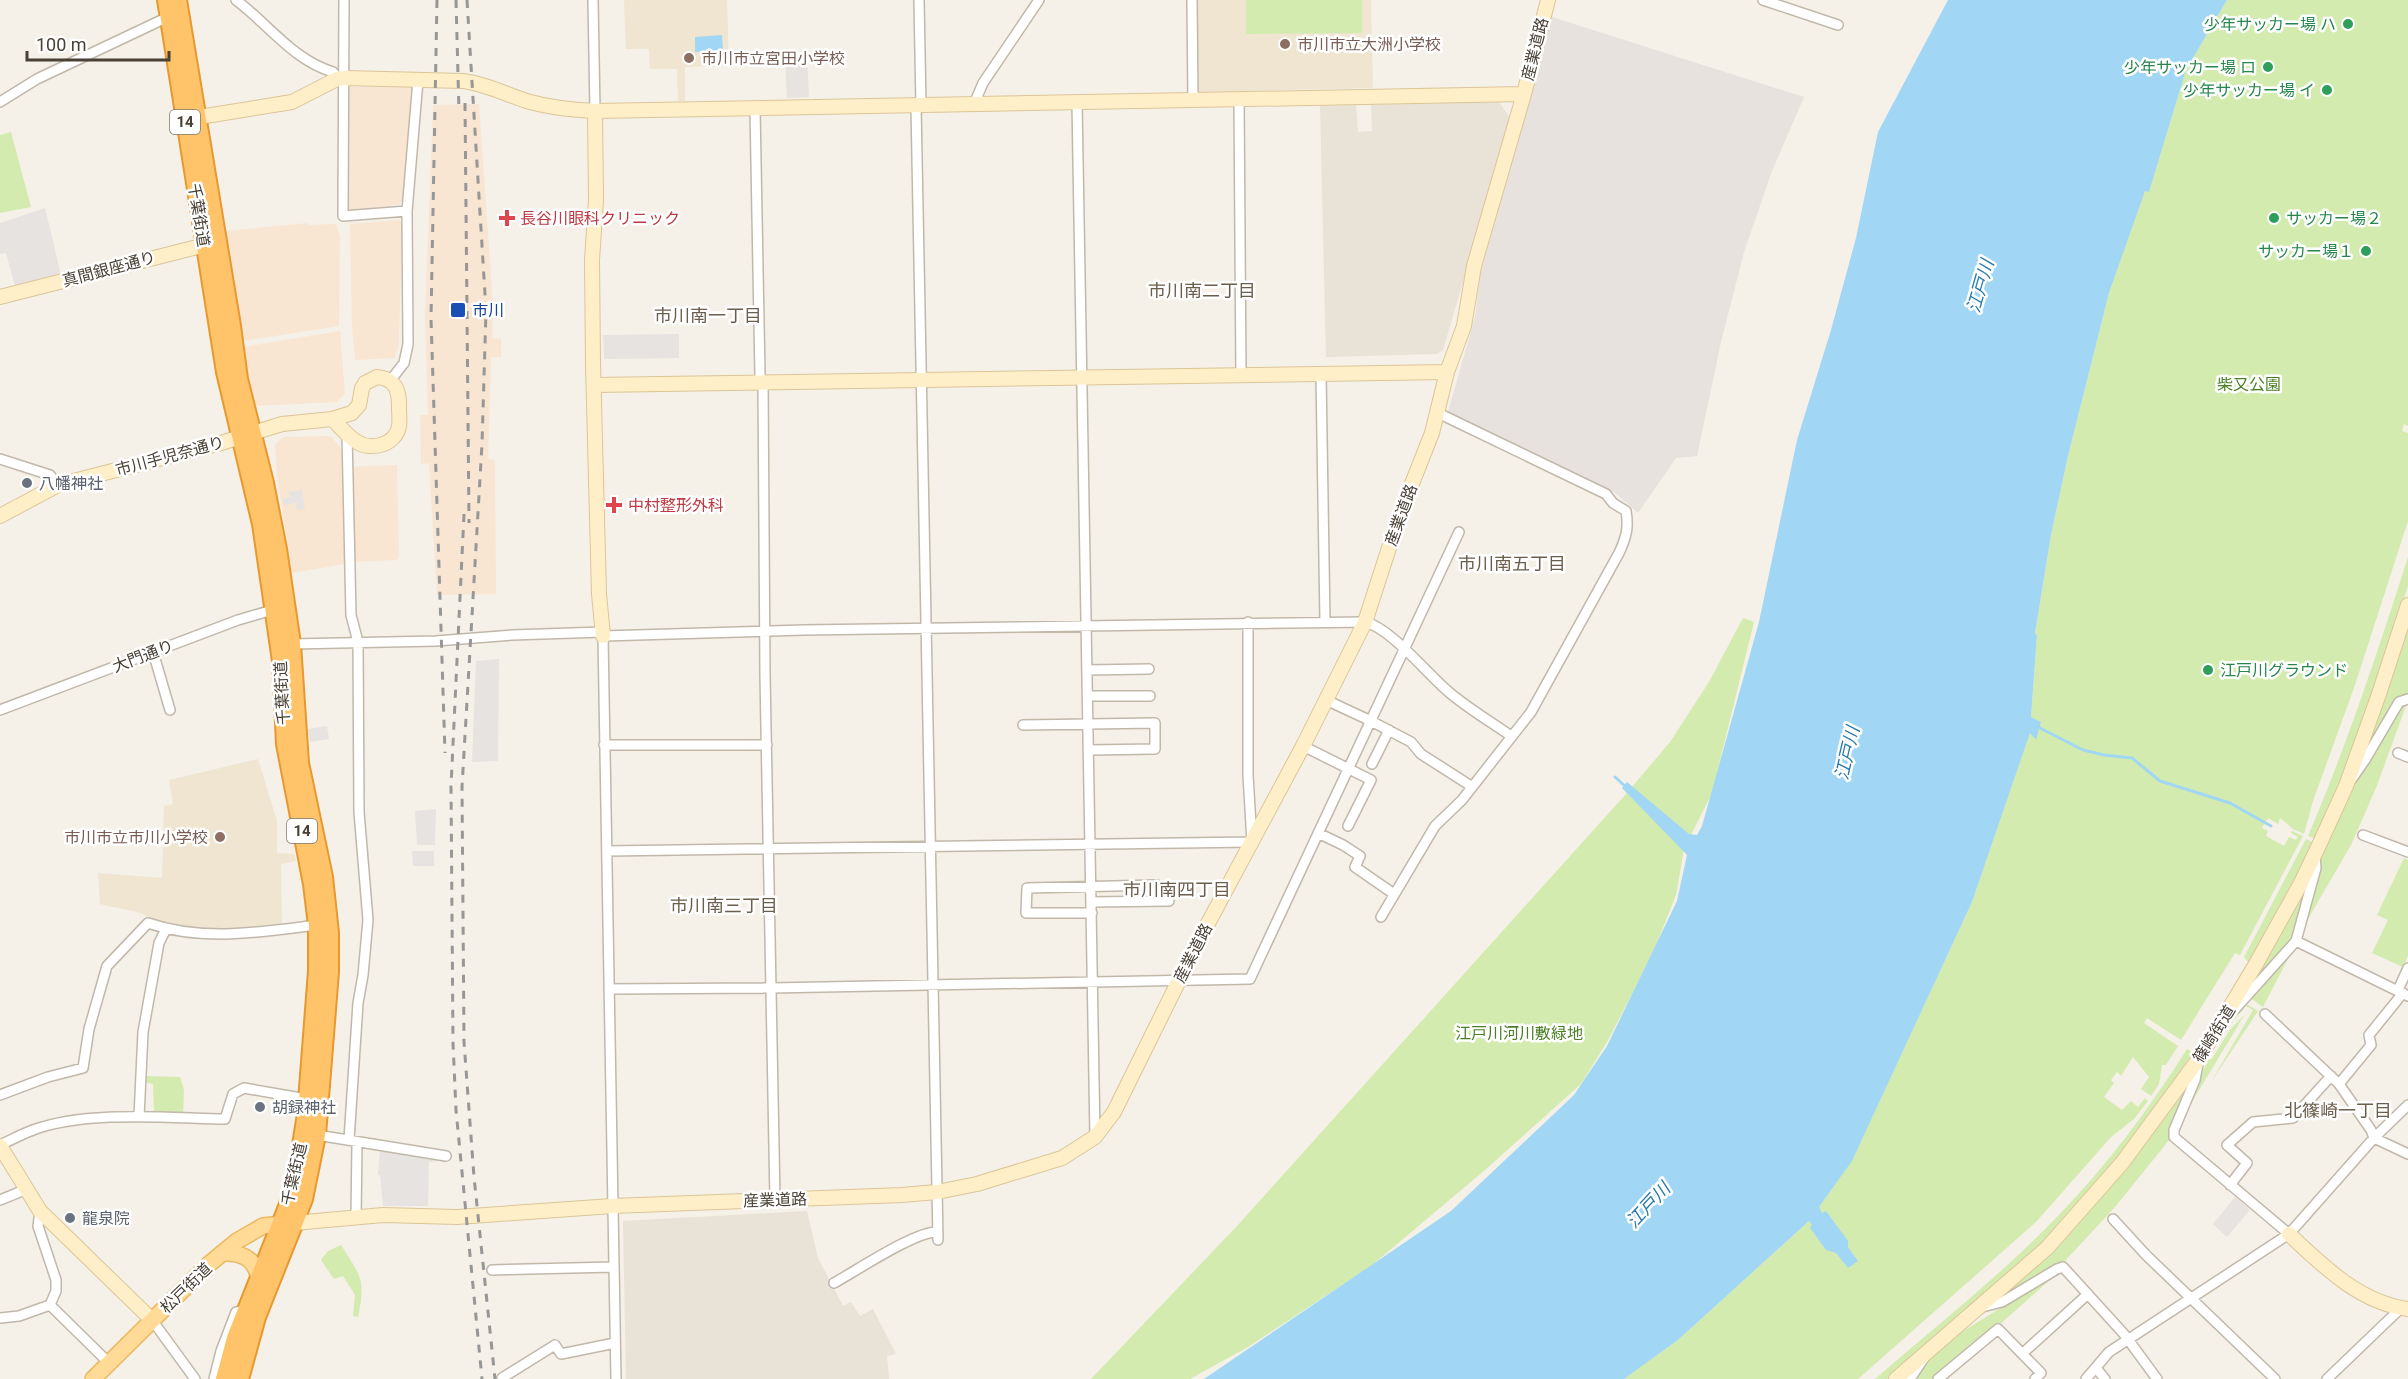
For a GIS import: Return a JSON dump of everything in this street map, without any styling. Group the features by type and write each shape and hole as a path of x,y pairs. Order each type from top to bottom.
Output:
{"highway":[{"name":"千葉街道","path":"166,0 191,118"},
{"name":"千葉街道","path":"178,0 191,118 211,243 239,379 259,516 280,608 292,644 300,763 324,877 330,933 330,972 317,1135 307,1190 259,1278 234,1338 224,1379"},
{"name":"千葉街道","path":"240,1379 249,1339 287,1224 307,1099 317,971 317,925 312,884 285,744 280,608"}],"main road":[{"name":"松戸街道","path":"93,1379 222,1253 252,1231 263,1226 287,1224"},
{"path":"222,1253 234,1252 250,1259 259,1278"}],"street":[{"path":"236,0 256,15 299,56 320,68 333,72 341,79"},
{"path":"344,0 341,79 343,216 407,211"},
{"path":"593,0 596,221 592,260 594,385 599,594 603,634 616,1379"},
{"path":"834,1283 931,1231 938,1236 921,381 919,0"},
{"path":"974,104 983,83 1039,0"},
{"path":"1192,0 1193,100"},
{"name":"産業道路","path":"287,1224 383,1215 457,1217 612,1206 937,1192 977,1184 1062,1158 1095,1137 1114,1112 1178,981 1303,746 1365,622 1400,514 1432,433 1448,372 1464,326 1474,266 1524,94 1548,0"},
{"path":"1763,0 1838,25"},
{"path":"0,102 38,79 168,17"},
{"path":"191,118 292,102 341,79 480,83 544,105 561,109 595,111 1524,94"},
{"path":"390,381 404,363 408,344 407,211 418,80"},
{"path":"1239,99 1241,376"},
{"path":"1077,103 1095,1137"},
{"path":"755,109 760,375 763,383 766,745 775,1200"},
{"name":"真間銀座通り","path":"0,297 211,243"},
{"path":"594,385 1448,372"},
{"path":"1320,375 1325,622"},
{"path":"377,377 390,381 396,388 399,396 399,427 396,435 382,445 372,446 356,441 332,419 356,410 362,388 369,380 377,377"},
{"path":"1381,917 1435,826 1462,800 1531,712 1619,553 1627,537 1629,524 1626,511 1613,503 1606,494 1438,413"},
{"name":"市川手児奈通り","path":"0,516 58,485 292,422 332,419"},
{"path":"347,434 351,615 358,642 359,812 368,920 358,1003 353,1142 356,1218"},
{"path":"0,459 50,475 58,485"},
{"path":"609,989 1250,979 1459,532"},
{"name":"篠崎街道","path":"1896,1379 2047,1248 2122,1163 2198,1060 2256,964 2315,853 2346,786 2408,605"},
{"name":"大門通り","path":"0,710 238,620 280,608"},
{"path":"292,644 436,641 512,635 766,633 1248,622 1365,622 1378,626 1418,661 1449,693 1511,736"},
{"path":"607,851 1252,843 1248,775 1248,622"},
{"path":"153,652 170,710"},
{"path":"1088,670 1149,669"},
{"path":"1088,696 1150,696"},
{"path":"2346,786 2357,774 2399,702 2408,699"},
{"path":"1326,700 1411,742 1422,754 1471,786"},
{"path":"1023,725 1155,723 1155,749 1089,750"},
{"path":"1372,764 1389,730"},
{"path":"604,745 766,745"},
{"path":"1303,746 1371,780 1348,826"},
{"path":"1318,833 1360,856 1355,867 1394,894"},
{"path":"2362,835 2408,852"},
{"path":"2228,1012 2233,1011 2295,941 2316,868 2315,853"},
{"path":"1092,913 1026,913 1027,888 1157,885"},
{"path":"1092,902 1169,901"},
{"path":"0,1095 48,1077 82,1068 89,1029 107,966 148,923 166,929 192,933 236,934 317,925"},
{"path":"139,1117 142,1032 159,943 166,929"},
{"path":"2295,941 2403,993"},
{"path":"2339,1084 2371,1045 2369,1035 2403,993 2408,968"},
{"path":"2265,1014 2339,1084 2371,1130 2374,1138 2408,1154"},
{"path":"2198,1060 2195,1080 2174,1130 2174,1137 2346,1284 2369,1298 2406,1307"},
{"path":"2230,1185 2247,1163 2227,1145 2253,1122 2293,1118 2331,1076"},
{"path":"195,1379 152,1320 40,1211 0,1146 35,1129 65,1123 139,1117 225,1119 233,1094 244,1088 307,1099"},
{"path":"2086,1379 2109,1352 2127,1339 2289,1234 2374,1138 2408,1105"},
{"path":"317,1135 446,1156"},
{"path":"0,1200 27,1190"},
{"path":"0,1318 19,1316 50,1305 56,1291 56,1280 38,1226 40,1211"},
{"path":"2113,1219 2146,1255 2275,1379"},
{"path":"492,1270 614,1267"},
{"path":"1977,1308 2002,1302 2063,1267 2127,1339 2157,1379"},
{"path":"2023,1353 2088,1294"},
{"path":"50,1305 110,1363"},
{"path":"2327,1379 2406,1307"},
{"path":"214,1379 229,1327 236,1312 247,1309"},
{"path":"1938,1379 1998,1329 2042,1373 2036,1379"},
{"path":"502,1378 555,1345 561,1354 615,1343"},
{"path":"1910,1379 1927,1352"},
{"path":"2096,1368 2105,1379"},
{"path":"1946,1372 1954,1379"}],"shaded area":[{"name":"市川市立宮田小学校","path":"624,0 727,0 729,66 685,67 685,101 678,101 677,69 650,69 649,49 626,49"},
{"name":"市川市立大洲小学校","path":"1197,0 1371,0 1373,88 1199,92"},
{"path":"1552,17 1804,97 1772,171 1744,252 1721,342 1697,456 1676,458 1638,513 1614,492 1448,412 1475,317 1480,275"},
{"path":"807,57 809,97 787,98 785,58"},
{"path":"349,87 413,87 403,200 399,204 370,209 349,210 346,208"},
{"path":"1499,102 1511,119 1443,350 1437,354 1326,357 1320,106 1356,105 1358,132 1372,131 1371,105"},
{"path":"479,104 493,306 492,338 501,339 501,357 491,357 488,459 495,460 496,594 437,595 429,463 421,464 420,415 428,415 425,318 433,105"},
{"path":"45,208 61,275 15,286 6,253 0,254 0,223"},
{"path":"399,220 402,224 399,344 395,358 355,360 350,224"},
{"path":"308,223 309,225 336,224 340,236 339,326 243,341 225,231"},
{"path":"340,331 345,394 337,402 252,406 244,347"},
{"path":"679,334 679,358 604,359 603,335"},
{"path":"331,436 342,450 345,564 292,573 277,476 275,445 285,437"},
{"path":"397,465 399,557 397,560 352,562 350,467"},
{"path":"302,490 305,509 297,510 296,503 283,505 282,499 290,497 289,492"},
{"path":"499,659 498,761 472,762 476,661"},
{"path":"327,726 329,739 310,742 308,729"},
{"name":"市川市立市川小学校","path":"258,759 277,821 277,853 294,854 296,861 281,864 282,923 234,929 197,927 155,921 141,913 100,904 98,873 162,878 164,806 173,804 169,780"},
{"path":"436,809 435,845 417,845 415,811"},
{"path":"412,851 434,851 434,866 413,866"},
{"path":"380,1150 440,1156 440,1161 429,1162 428,1206 383,1206 380,1175 378,1175"},
{"path":"2235,1197 2250,1210 2227,1237 2213,1224"},
{"path":"807,1211 818,1258 843,1306 851,1302 860,1316 873,1309 896,1354 887,1356 889,1379 626,1379 623,1221"}],"green space":[{"path":"1246,0 1362,0 1362,33 1246,34"},
{"name":"柴又公園","path":"2227,0 2408,0 2408,426 2404,424 2402,431 2408,433 2408,521 2355,685 2313,801 2304,834 2293,829 2280,818 2278,824 2268,818 2262,828 2268,831 2266,836 2284,846 2289,837 2296,840 2298,837 2291,833 2292,831 2303,836 2240,955 2235,953 2181,1040 2147,1018 2144,1023 2178,1046 2166,1065 2162,1065 2159,1084 2151,1096 2141,1089 2149,1077 2133,1057 2121,1076 2117,1072 2111,1080 2114,1083 2104,1097 2122,1110 2131,1101 2138,1107 2145,1098 2148,1101 2134,1119 2111,1137 2036,1222 1858,1379 1624,1379 1678,1340 1809,1221 1852,1160 1972,902 2030,732 2035,739 2040,722 2031,717 2037,635 2035,633 2051,535 2068,456 2109,293 2145,190 2149,191 2186,70"},
{"path":"11,132 31,207 0,213 0,135"},
{"path":"2408,557 2408,586 2374,693 2345,773 2316,839 2308,836 2349,733"},
{"name":"江戸川河川敷緑地","path":"1743,618 1754,622 1712,793 1684,849 1676,895 1656,945 1607,1042 1581,1084 1485,1170 1371,1266 1248,1347 1190,1379 1091,1379 1237,1226 1626,794 1670,742 1709,682"},
{"path":"2408,618 2408,694 2396,698 2361,760"},
{"path":"2407,703 2376,788 2351,845 2301,931 2323,848 2338,815 2401,705"},
{"path":"2306,839 2314,843 2250,964 2244,957"},
{"path":"2404,858 2408,860 2408,956 2403,967 2372,953 2388,920 2377,915"},
{"path":"2313,869 2290,939 2246,991"},
{"path":"2293,949 2263,1007 2249,997"},
{"path":"2245,1003 2258,1011 2211,1082 2253,1010 2246,1006 2229,1026"},
{"path":"2245,1014 2178,1125 2208,1060 2212,1059 2229,1031"},
{"path":"2187,1049 2193,1053 2186,1063 2188,1065 2131,1143 2047,1239 1887,1379 1875,1379 2013,1260 2074,1199 2126,1137 2158,1094"},
{"path":"146,1076 180,1077 184,1090 183,1116 154,1114 153,1084 144,1082"},
{"path":"2194,1076 2170,1130 2170,1139 2115,1207 2064,1262 2002,1297 2000,1296"},
{"path":"341,1245 360,1279 362,1294 358,1317 353,1316 355,1295 343,1276 334,1279 321,1260 328,1251"},
{"path":"2060,1271 1934,1379 1915,1379 1944,1343"}],"water":[{"name":"江戸川","path":"1948,0 2227,0 2186,70 2149,192 2145,191 2109,293 2068,456 2051,535 2035,633 2037,635 2031,717 2041,722 2036,740 2030,733 1972,902 1852,1161 1819,1207 1822,1213 1826,1211 1848,1241 1848,1247 1858,1261 1848,1268 1836,1253 1826,1250 1810,1228 1812,1225 1809,1221 1678,1340 1624,1379 1204,1379 1451,1211 1574,1095 1607,1046 1677,901 1687,855 1622,788 1627,782 1689,834 1697,835 1702,826 1759,622 1797,440 1856,238 1878,132"},
{"path":"722,35 723,50 695,52 695,37"}],"waterway":[{"path":"2036,726 2083,750 2132,758 2160,781 2230,803 2271,826"},
{"path":"1615,777 1627,788"}],"railway":[{"path":"437,0 431,318 445,753"},
{"path":"456,0 459,112"},
{"path":"467,0 486,311 482,444 462,787 464,1042 474,1177 495,1379"},
{"path":"465,103 469,523"},
{"path":"464,514 451,786 453,1043 456,1110 482,1379"}],"place":[{"name":"少年サッカー場 ハ","path":"2348,24"},
{"name":"市川市立大洲小学校","path":"1285,44"},
{"name":"市川市立宮田小学校","path":"689,58"},
{"name":"少年サッカー場 ロ","path":"2268,67"},
{"name":"少年サッカー場 イ","path":"2327,90"},
{"name":"長谷川眼科クリニック","path":"507,218"},
{"name":"サッカー場２","path":"2274,218"},
{"name":"サッカー場１","path":"2366,251"},
{"name":"市川","path":"458,310"},
{"name":"八幡神社","path":"27,483"},
{"name":"中村整形外科","path":"614,505"},
{"name":"江戸川グラウンド","path":"2208,670"},
{"name":"市川市立市川小学校","path":"220,837"},
{"name":"胡録神社","path":"260,1107"},
{"name":"龍泉院","path":"70,1218"}],"district":[{"name":"市川南二丁目","path":"1202,290"},
{"name":"市川南一丁目","path":"708,315"},
{"name":"市川南五丁目","path":"1512,563"},
{"name":"市川南四丁目","path":"1177,889"},
{"name":"市川南三丁目","path":"724,905"},
{"name":"北篠崎一丁目","path":"2338,1110"}]}
